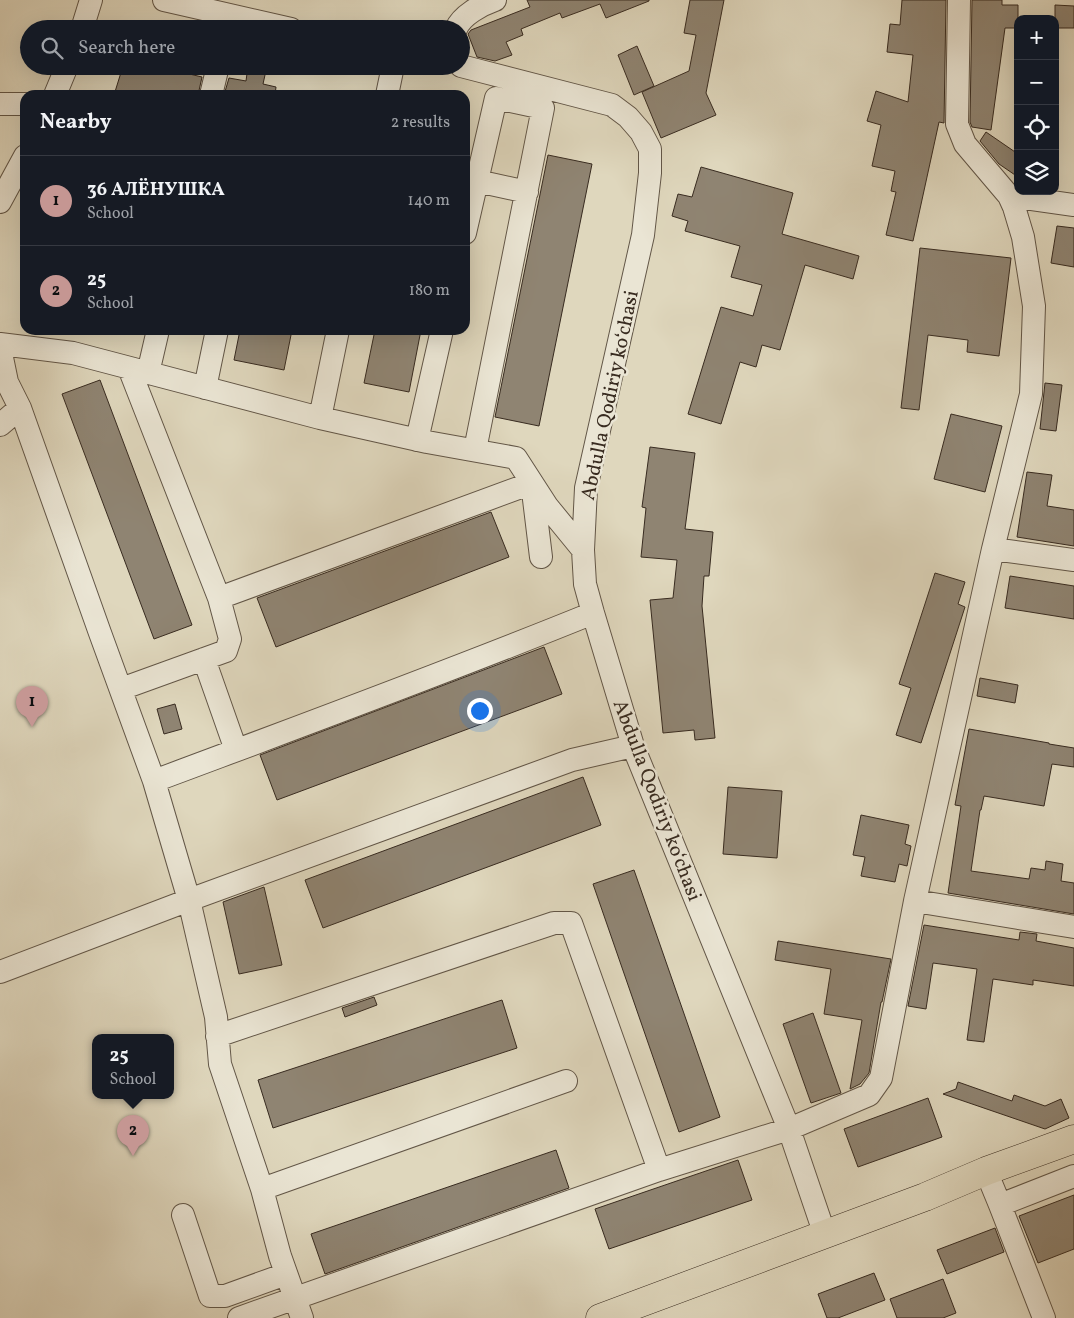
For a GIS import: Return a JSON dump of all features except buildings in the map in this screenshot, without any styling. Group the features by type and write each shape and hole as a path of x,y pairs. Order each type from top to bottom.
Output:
{"main road":[{"path":"600,1318 825,1235 925,1197 986,1171 1074,1139"}],"street":[{"path":"85,20 91,0"},
{"path":"164,0 222,20"},
{"path":"463,20 484,4 494,0"},
{"path":"239,1318 298,1308 659,1170 789,1129 869,1095 881,1078 915,901 993,549 1031,394 1034,306 1024,237 1009,196 965,144 957,124 959,0"},
{"name":"Abdulla Qodiriy koʻchasi","path":"470,70 521,92 612,105 628,117 642,132 650,149 650,173 642,235 586,488 582,550 586,584 633,746 789,1129 825,1235"},
{"path":"57,90 63,75"},
{"path":"212,90 216,75"},
{"path":"388,90 391,75"},
{"path":"470,211 496,98 521,92 543,108 475,450"},
{"path":"0,104 20,104"},
{"path":"0,202 20,165"},
{"path":"477,181 526,192"},
{"path":"1009,196 1074,205"},
{"path":"121,690 226,651 230,639 219,598 138,370 156,335"},
{"path":"205,388 216,335"},
{"path":"320,418 337,335"},
{"path":"417,440 441,335"},
{"path":"0,344 73,353 320,418 417,440 516,458 547,506 582,550"},
{"path":"0,348 7,382 20,408 154,781 189,900 216,1016 220,1064 262,1189 280,1256 298,1308"},
{"path":"0,425 20,408"},
{"path":"219,598 532,482"},
{"path":"532,482 541,557"},
{"path":"993,549 1074,560"},
{"path":"154,781 593,613"},
{"path":"204,659 236,750"},
{"path":"0,972 189,900 572,760 633,746"},
{"path":"915,901 1074,926"},
{"path":"217,1036 554,923 571,923 659,1170"},
{"path":"262,1189 566,1081"},
{"path":"986,1171 1044,1318"},
{"path":"1000,1204 1074,1176"},
{"path":"183,1215 210,1296 225,1296 286,1274"}],"place":[{"name":"36 АЛЁНУШКА","path":"32,727"},
{"name":"25","path":"133,1156"}]}
